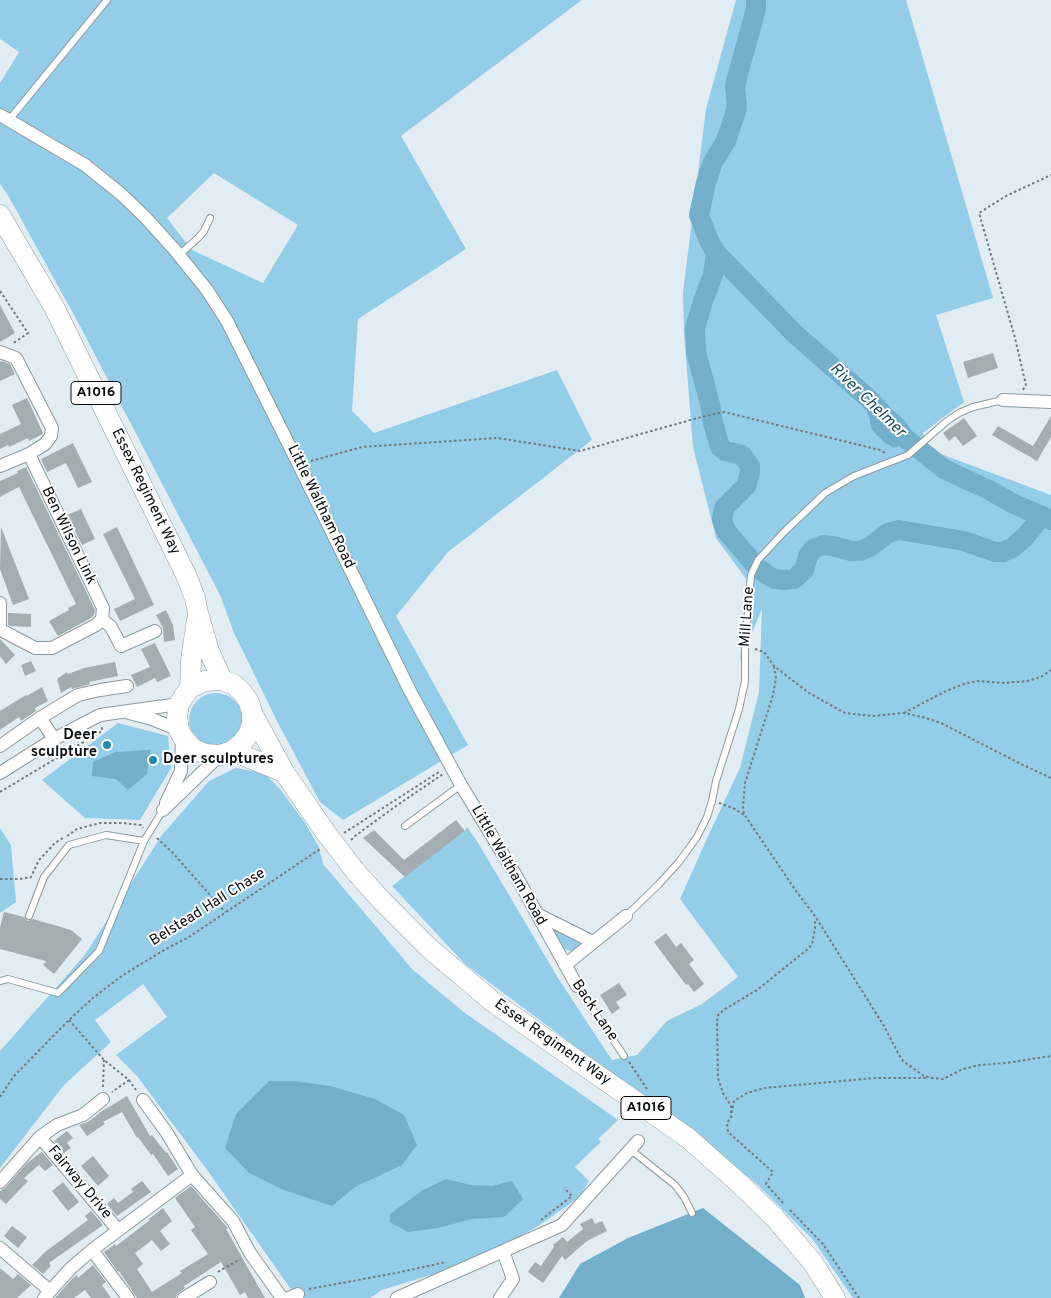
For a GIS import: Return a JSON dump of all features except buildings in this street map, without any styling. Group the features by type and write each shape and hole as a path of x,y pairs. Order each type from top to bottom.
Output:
{"main road":[{"name":"Essex Regiment Way","path":"0,215 54,307 186,574 210,651 222,680 233,684 242,692 249,702 252,713 284,772 355,870 381,900 429,948 493,1002 688,1138 740,1184 775,1218 813,1263 835,1298"},
{"name":"Essex Regiment Way","path":"180,733 177,717 185,696 198,613"},
{"path":"185,696 205,681 222,680"},
{"path":"226,753 242,744 248,735 252,724 252,713"},
{"path":"180,733 192,748 205,754 226,753 284,772"}],"street":[{"name":"Little Waltham Road","path":"4,118 85,165 121,194 145,217 179,255 227,320 410,691 461,785 515,874 565,965"},
{"path":"0,352 16,358 52,428 51,436 45,444 29,454 0,466"},
{"name":"Mill Lane","path":"1010,400 1051,402"},
{"name":"Ben Wilson Link","path":"29,454 103,608 102,619 111,627 121,646 155,631"},
{"path":"0,603 0,630 35,648 52,648 96,626 102,619"},
{"path":"0,746 40,718 78,695 127,686"},
{"path":"0,773 54,739 100,715 125,712 185,696"},
{"path":"125,712 152,719 180,733 182,771 163,810"},
{"path":"40,718 54,739"},
{"path":"163,810 226,753"},
{"path":"537,914 593,942"},
{"name":"Mill Lane","path":"565,965 626,916"},
{"name":"Back Lane","path":"565,965 577,986"},
{"name":"Fairway Drive","path":"0,1182 40,1137 57,1125 83,1115 102,1099"},
{"path":"143,1100 167,1133 192,1174 233,1221 250,1253 282,1298"},
{"name":"Fairway Drive","path":"40,1137 118,1230"},
{"path":"397,1298 426,1292 504,1251 562,1226 635,1145"},
{"name":"Fairway Drive","path":"0,1248 47,1294 71,1268 92,1250 192,1174"},
{"path":"92,1250 128,1298"},
{"path":"500,1298 513,1279 504,1251"},
{"path":"184,1298 210,1282"}],"lane":[{"path":"4,118 107,0"},
{"path":"179,255 199,237 210,218"},
{"name":"Mill Lane","path":"626,916 679,862 697,837 707,816 739,709 745,680 745,647 751,576 758,560 783,532 825,493 870,468 908,455 959,413 973,407 1010,400"},
{"path":"405,826 461,785"},
{"path":"0,981 8,979 58,993 99,951 144,841 163,810"},
{"path":"29,916 44,877 69,845 106,835 144,841"},
{"name":"Back Lane","path":"577,986 624,1056"},
{"path":"635,1145 675,1186 684,1197 692,1213"}],"path":[{"path":"1010,400 1026,385 1007,308 979,213 1006,196 1051,175"},
{"path":"0,290 28,332 0,352"},
{"path":"299,465 362,447 497,438 580,451 721,412 880,450 899,459"},
{"path":"745,647 764,652 774,666 809,693 845,713 872,716 904,713 922,717 941,723 1051,778"},
{"path":"774,666 776,678 774,695 745,783 742,807 747,818 815,916 884,1026 903,1061 924,1076 943,1079"},
{"path":"904,713 946,691 964,684 976,681 1004,683 1027,681 1041,677 1051,670"},
{"path":"0,792 102,731 100,715"},
{"path":"336,845 347,845 355,836 451,766"},
{"name":"Belstead Hall Chase","path":"0,1097 14,1076 69,1020 122,975 189,937 274,881 336,845 451,766"},
{"path":"712,801 723,803 747,818"},
{"path":"0,879 31,877 39,860 55,843 77,829 100,823 124,823 141,826 172,852 225,912"},
{"path":"730,1120 731,1106 723,1093 718,1078 716,1022 718,1015 757,990 809,948 812,944 816,928 815,916"},
{"path":"69,1020 104,1060 129,1080 102,1099"},
{"path":"624,1056 651,1094 655,1115"},
{"path":"859,1298 823,1244 766,1184 773,1172 728,1132 727,1123 732,1117 734,1101 747,1093 764,1088 875,1078 910,1077 943,1079 963,1069 980,1065 1006,1064 1051,1056"},
{"path":"102,1099 104,1060"},
{"path":"541,1220 572,1196 564,1188"},
{"path":"210,1282 214,1274 250,1253"},
{"path":"293,1296 312,1287 396,1273 454,1260"}],"shaded area":[{"path":"0,0 582,0 401,136 466,249 358,319 352,411 374,433 557,370 592,440 448,552 396,616 468,745 343,820 320,802 278,723 234,633 220,595 80,326 0,184 0,83 19,52 0,39","holes":["214,173 298,225 263,283 192,250 167,218"]},
{"path":"736,0 906,0 993,298 936,315 964,402 923,433 930,450 1051,495 1051,1298 853,1298 813,1240 758,1185 690,1129 647,1100 466,965 392,886 465,831 467,827 558,978 612,1060 637,1055 667,1021 702,1004 738,977 680,899 740,768 759,692 762,609 740,661 747,580 716,538 693,447 684,333 683,292 706,109"},
{"path":"872,397 883,409 897,414 906,422 912,432 901,445 894,448 884,442 872,430 865,407"},
{"path":"216,693 226,695 235,701 241,710 243,720 241,730 235,739 226,745 216,747 206,745 197,739 191,730 189,720 191,710 197,701 206,695"},
{"path":"118,723 168,736 171,768 140,820 85,818 42,780"},
{"path":"151,750 147,774 128,790 116,779 92,776 93,762 115,752"},
{"path":"236,768 264,773 280,789 305,823 319,847 323,864 413,970 465,1013 618,1120 598,1139 601,1142 575,1167 589,1181 580,1196 574,1201 508,1244 468,1262 382,1290 370,1298 297,1298 205,1167 137,1076 116,1055 167,1017 143,984 95,1020 111,1042 64,1085 0,1168 0,1051 84,956 162,835 209,781"},
{"path":"0,828 11,845 16,902 0,913"},
{"path":"550,926 581,944 571,951 564,949"},
{"path":"269,1081 294,1081 330,1086 375,1099 404,1115 417,1145 402,1165 355,1187 332,1206 281,1189 249,1173 225,1148 236,1114"},
{"path":"446,1179 471,1185 492,1186 512,1181 523,1199 504,1217 472,1219 438,1228 408,1232 390,1222 390,1214 423,1190"},
{"path":"703,1208 800,1285 805,1298 559,1298 580,1264 628,1238"}],"waterway":[{"name":"River Chelmer","path":"756,0 756,9 735,85 737,108 726,141 713,162 699,215 709,241 716,253 795,334 869,399 905,438 944,469 1051,520"},
{"name":"River Chelmer","path":"716,253 713,275 695,328 696,352 720,447 725,451 742,455 750,466 746,486 724,508 722,519 726,531 757,567 775,579 794,579 804,570 808,556 813,549 823,545 851,551 861,551 888,533 899,530 964,541 995,552 1003,552 1012,548 1025,537 1042,516"}],"place":[{"name":"Deer sculpture","path":"107,745"},
{"name":"Deer sculptures","path":"153,760"}]}
